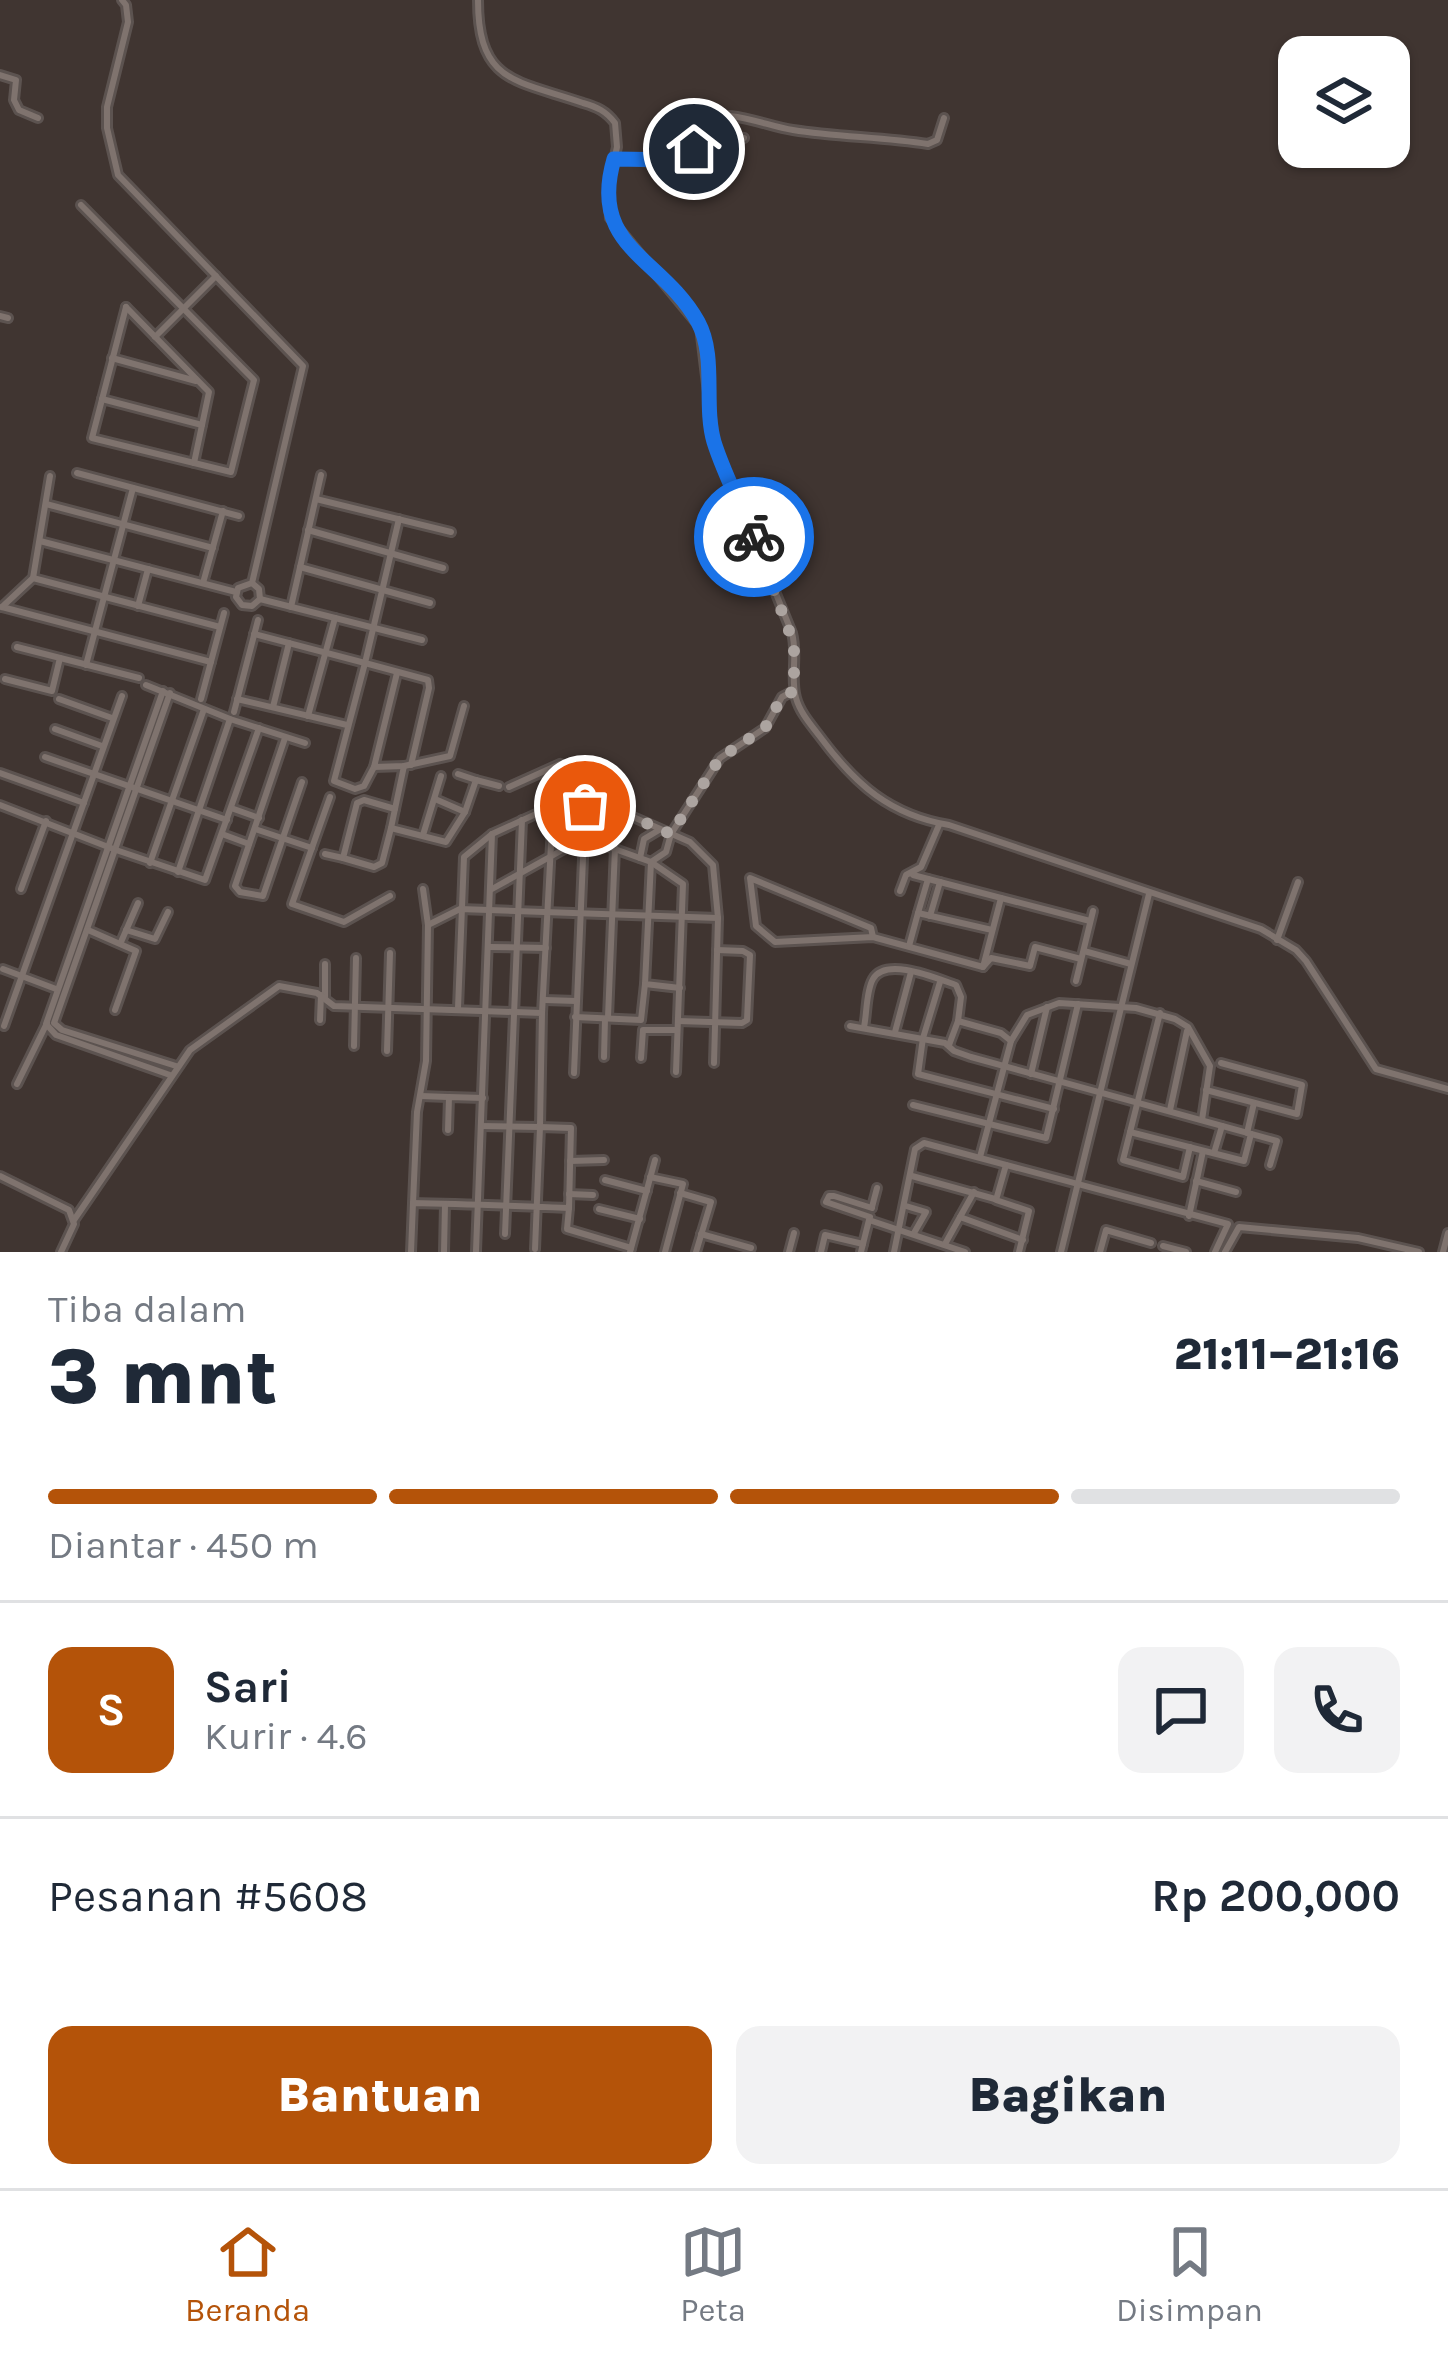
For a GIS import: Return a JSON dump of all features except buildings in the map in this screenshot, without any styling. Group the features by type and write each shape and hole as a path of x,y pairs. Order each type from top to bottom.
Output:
{"street":[{"path":"122,0 128,22 107,106 118,175 302,366 253,583"},
{"path":"478,0 480,35 497,70 516,83 606,112 617,130 608,188 614,226 688,308 703,332 714,442 791,633 796,651 794,691 801,710 858,782 894,810 1262,929 1306,961 1376,1069 1448,1089"},
{"path":"0,75 16,80 19,110 38,118"},
{"path":"614,159 689,159 700,120 707,117 755,119 788,129 932,144 944,118"},
{"path":"697,130 744,138"},
{"path":"81,205 254,380 231,472 194,463 92,438 126,307 209,392 194,463"},
{"path":"155,337 216,276"},
{"path":"112,358 200,382"},
{"path":"102,399 202,425"},
{"path":"77,473 239,516"},
{"path":"290,607 321,475"},
{"path":"50,476 33,578 2,607 211,662"},
{"path":"86,665 134,488"},
{"path":"316,499 451,532"},
{"path":"46,504 213,548"},
{"path":"203,584 223,512"},
{"path":"397,673 374,767 364,786 355,789 334,781 399,519"},
{"path":"308,530 443,568"},
{"path":"40,541 236,592"},
{"path":"300,568 430,603"},
{"path":"138,606 148,569"},
{"path":"33,578 220,627"},
{"path":"236,592 244,583 253,583 260,589 260,598"},
{"path":"236,592 238,602 248,606 260,598"},
{"path":"260,598 422,640"},
{"path":"150,862 203,704 224,614"},
{"path":"308,716 335,618"},
{"path":"178,872 232,716 258,620"},
{"path":"254,634 423,677 429,688 382,863 374,867 325,854"},
{"path":"273,707 289,643"},
{"path":"17,647 142,682 305,743"},
{"path":"5,680 52,692 61,658"},
{"path":"651,862 664,855 671,834 720,758 765,728 782,697 794,691"},
{"path":"17,1084 50,1023 167,692"},
{"path":"4,1026 122,696"},
{"path":"237,698 347,725"},
{"path":"59,699 113,718"},
{"path":"374,767 407,766 450,756 464,706"},
{"path":"0,805 205,880 259,728"},
{"path":"55,729 103,746"},
{"path":"285,738 236,886 240,892 260,898 302,782"},
{"path":"45,757 227,820"},
{"path":"458,774 504,787 560,764 585,806 574,1073"},
{"path":"0,773 84,803"},
{"path":"423,836 441,776"},
{"path":"391,828 446,842 465,812 476,780"},
{"path":"458,1010 464,857 492,834 580,794 690,842 712,865 718,919 714,1063"},
{"path":"330,797 292,904 344,922 390,896"},
{"path":"344,858 357,803 364,800 395,809"},
{"path":"435,800 465,812"},
{"path":"535,1249 554,805"},
{"path":"231,808 259,818"},
{"path":"21,889 46,820"},
{"path":"505,1234 522,820"},
{"path":"900,891 906,875 921,867 939,824"},
{"path":"255,829 312,848"},
{"path":"640,858 644,839 659,830"},
{"path":"222,834 249,844"},
{"path":"476,1251 492,834"},
{"path":"492,889 584,838 651,862 684,886 676,1072"},
{"path":"604,1057 615,848"},
{"path":"61,991 88,930 112,849"},
{"path":"575,1017 643,1018 651,862"},
{"path":"914,875 1090,921"},
{"path":"873,937 871,928 750,878 757,926 775,942 873,937 982,967"},
{"path":"908,946 928,878"},
{"path":"930,916 940,882"},
{"path":"1277,940 1298,882"},
{"path":"411,1252 417,1112 426,1061 428,925 423,889"},
{"path":"1060,1252 1149,894"},
{"path":"982,967 1001,898"},
{"path":"121,942 138,903"},
{"path":"428,925 460,909 718,919"},
{"path":"1076,981 1093,911"},
{"path":"115,1010 136,951 158,936 168,912"},
{"path":"918,913 992,930"},
{"path":"853,938 858,923"},
{"path":"88,930 136,951"},
{"path":"126,930 149,940"},
{"path":"489,947 546,948"},
{"path":"982,967 991,958 1030,966 1035,947 1131,964"},
{"path":"641,1058 643,1030 747,1020 750,955 717,950"},
{"path":"387,1051 390,953"},
{"path":"354,1046 356,958"},
{"path":"320,1020 325,964"},
{"path":"3,969 61,991"},
{"path":"864,1027 875,976 884,970 911,972 961,991 949,1045"},
{"path":"895,1032 911,972"},
{"path":"940,980 917,1070 922,1077 1054,1109"},
{"path":"645,984 680,988"},
{"path":"61,1252 74,1220 176,1066 203,1037 275,987 323,996 334,1006 542,1012"},
{"path":"545,1000 576,1000"},
{"path":"914,1105 1046,1138 1078,1004"},
{"path":"980,1157 1011,1041 1021,1020 1047,1007 1120,1006 1160,1013 1188,1028 1208,1060 1202,1120"},
{"path":"1031,1074 1047,1007"},
{"path":"1160,1013 1123,1160 1183,1177 1190,1148"},
{"path":"958,1021 1001,1033 1011,1041"},
{"path":"50,1023 56,1035 176,1066"},
{"path":"850,1026 949,1045 954,1052 1277,1141 1270,1165"},
{"path":"1170,1111 1188,1028"},
{"path":"92,1043 170,1076"},
{"path":"1206,1090 1297,1114 1302,1084 1221,1063"},
{"path":"421,1096 483,1098"},
{"path":"448,1130 449,1097"},
{"path":"1130,1132 1244,1161 1254,1102"},
{"path":"481,1126 571,1128 567,1229 631,1250 656,1160"},
{"path":"1214,1154 1222,1126"},
{"path":"894,1252 915,1149 921,1143 1228,1224 1215,1252"},
{"path":"1189,1216 1203,1151"},
{"path":"570,1160 604,1160"},
{"path":"996,1200 1006,1165"},
{"path":"0,1176 65,1207 74,1220"},
{"path":"913,1176 1027,1208 1019,1252"},
{"path":"650,1177 683,1184 664,1252"},
{"path":"605,1180 646,1191"},
{"path":"1196,1181 1236,1192"},
{"path":"820,1252 824,1235 862,1248 878,1188"},
{"path":"946,1244 974,1192"},
{"path":"680,1193 711,1202 696,1252"},
{"path":"569,1194 593,1195"},
{"path":"870,1215 826,1205 826,1198 835,1196 900,1228 965,1252"},
{"path":"914,1233 933,1200"},
{"path":"412,1203 569,1208"},
{"path":"444,1252 445,1204"},
{"path":"906,1206 926,1212"},
{"path":"598,1209 640,1220"},
{"path":"959,1217 1023,1240"},
{"path":"1225,1252 1239,1227 1358,1238 1419,1252"},
{"path":"1100,1252 1106,1230 1151,1243"},
{"path":"790,1252 794,1233"},
{"path":"1443,1252 1448,1233"},
{"path":"701,1234 752,1248"},
{"path":"1163,1246 1186,1252"}],"way so far":[{"path":"585,806 580,794 671,834 720,758 765,728 782,697 794,691 794,644 754,537"}],"route":[{"path":"694,149 686,160 614,159 609,211 626,242 664,279 700,327 714,442 754,537"}]}
